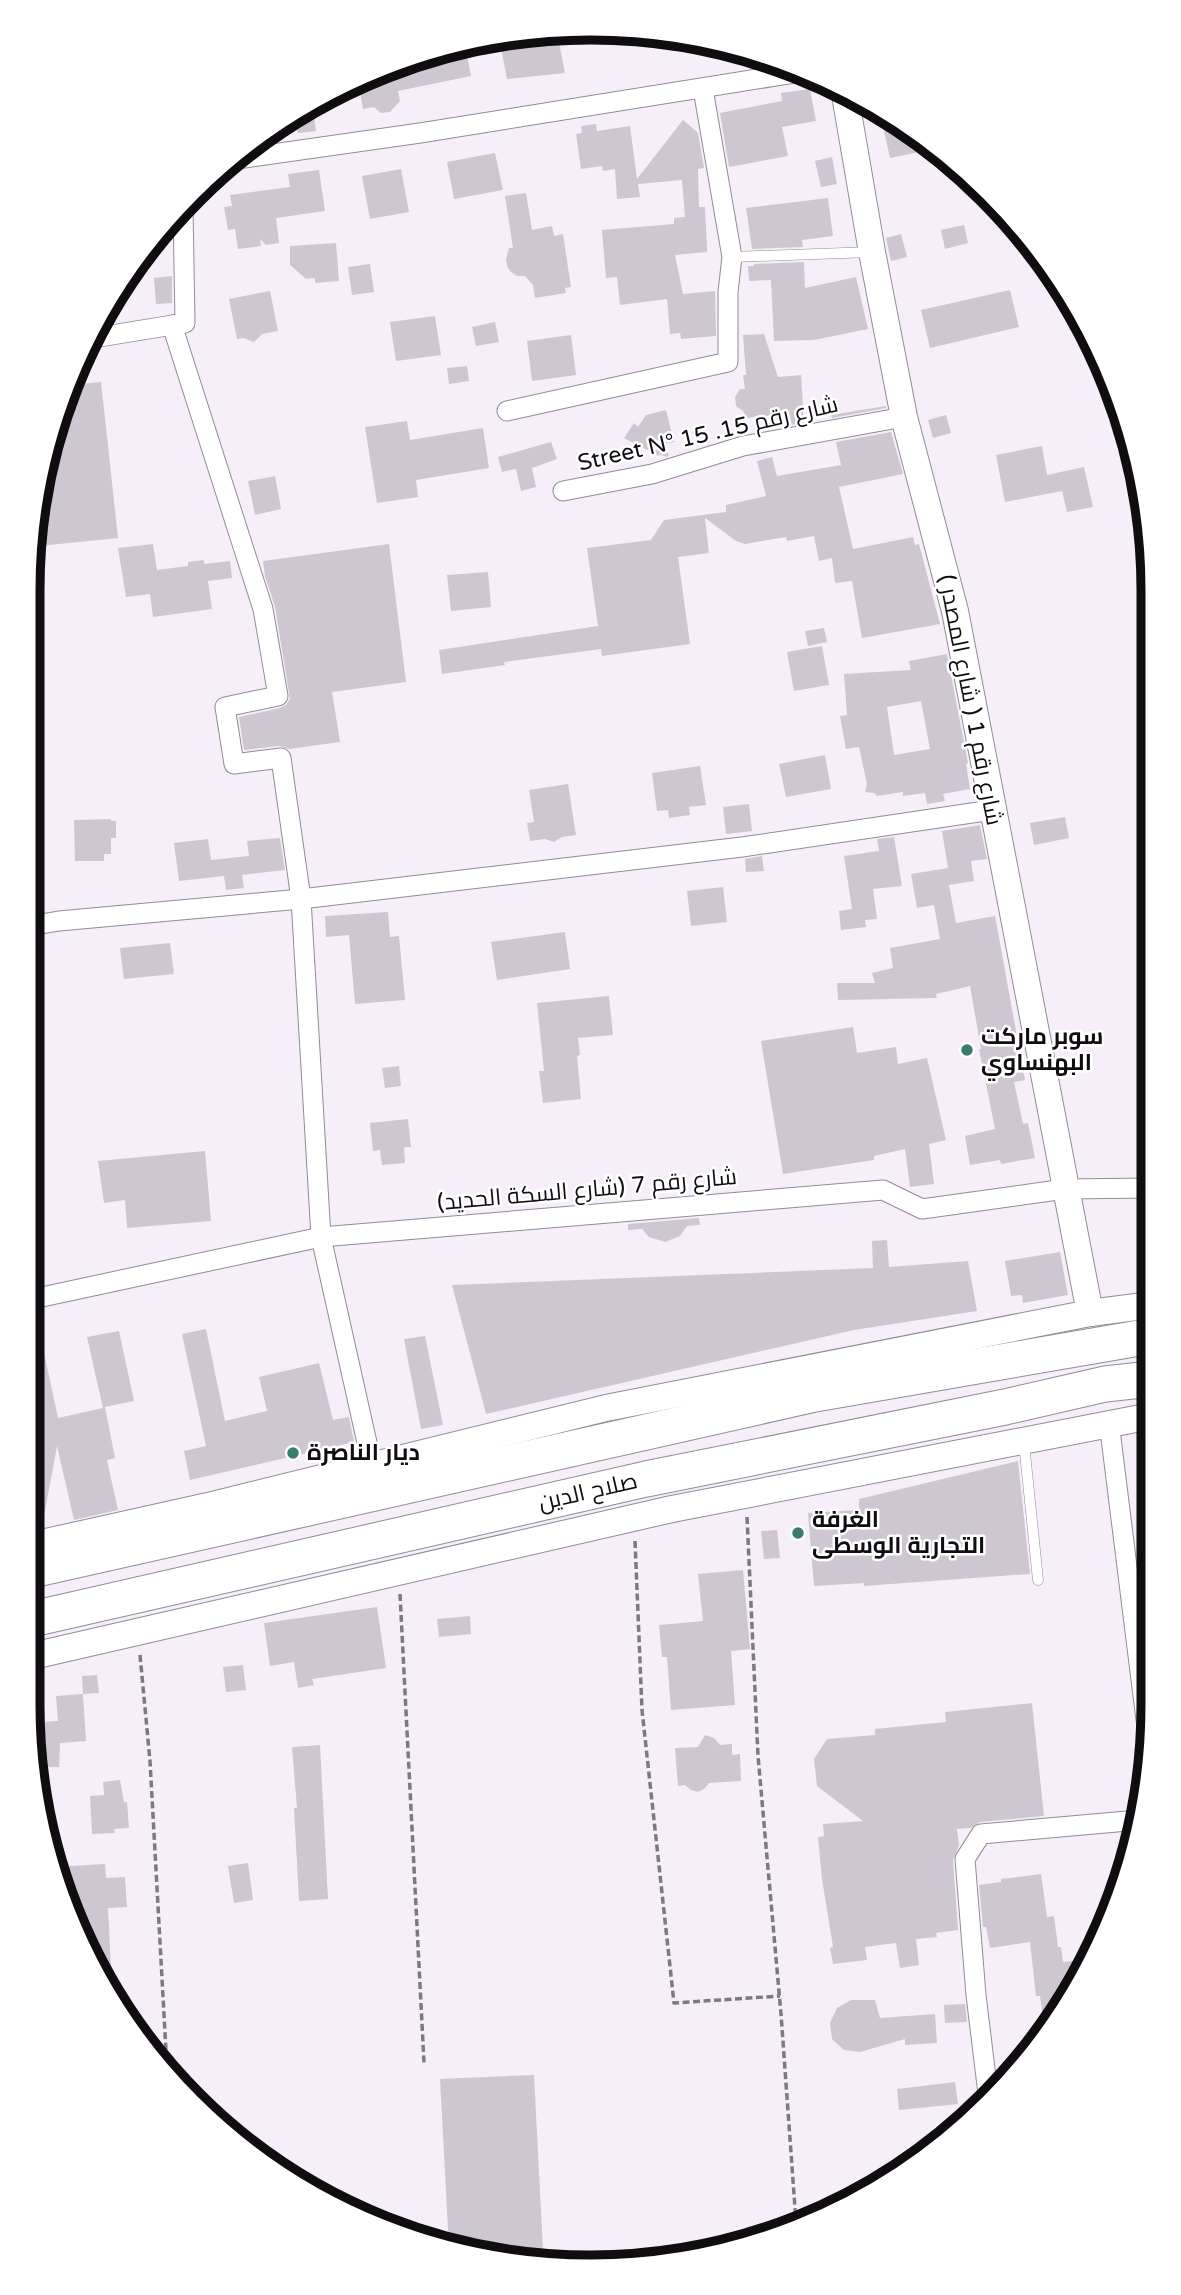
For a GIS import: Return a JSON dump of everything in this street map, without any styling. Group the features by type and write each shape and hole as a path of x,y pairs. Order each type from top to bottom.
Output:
{"highway":[{"name":"صلاح الدين","path":"40,1568 815,1394 891,1366 1141,1337"},
{"name":"صلاح الدين","path":"40,1617 646,1479 1105,1384 1141,1380"},
{"path":"194,1534 207,1554 204,1579"}],"street":[{"path":"253,157 783,75"},
{"path":"507,411 728,362 728,292 732,257 703,89"},
{"name":"شارع رقم 1 ( شارع المصدر )","path":"848,104 872,252 904,417 955,611 1090,1313"},
{"path":"102,337 185,323 183,221"},
{"path":"172,326 263,609 278,696 225,707 234,764 281,758 301,898 321,1237 372,1465"},
{"name":"Street N° 15 .شارع رقم 15","path":"563,491 652,474 743,446 904,417"},
{"path":"40,924 301,898 741,847 992,810"},
{"name":"شارع رقم 7 (شارع السكة الحديد)","path":"40,1297 321,1237 883,1190 922,1209 1065,1189 1141,1188"},
{"path":"40,1543 208,1506 606,1408 891,1366 1090,1313 1141,1306"},
{"path":"40,1654 634,1518 1141,1417"},
{"path":"1109,1422 1141,1680"},
{"path":"987,2086 976,1994 965,1859 981,1834 1128,1821"}],"lane":[{"path":"732,257 872,252"},
{"path":"1023,1439 1038,1580"}],"path":[{"path":"746,1494 758,1756 795,2215"},
{"path":"634,1518 642,1710 674,2003 779,1996"},
{"path":"399,1571 424,2063"},
{"path":"137,1632 150,1761 166,2054"}],"building":[{"path":"559,41 565,73 507,79 501,48"},
{"path":"467,55 471,76 398,91 400,101 390,112 381,113 374,107 363,109 360,91 414,69"},
{"path":"810,89 816,121 782,127 788,156 729,167 720,113 782,101 781,93"},
{"path":"314,115 316,131 298,133 297,126"},
{"path":"683,120 698,133 704,168 698,169 699,207 705,207 707,252 675,255 683,294 715,291 716,336 681,339 680,333 670,334 667,299 620,305 617,277 606,278 602,230 674,224 674,218 685,217 682,180 638,184 640,197 617,199 615,169 603,171 602,166 581,169 576,134 582,133 581,126 596,124 597,131 630,126 637,179"},
{"path":"883,124 922,152 890,158"},
{"path":"495,153 503,190 454,199 447,162"},
{"path":"832,157 837,184 821,187 815,161"},
{"path":"401,169 409,212 370,219 362,176"},
{"path":"319,170 325,211 276,218 279,243 266,245 260,239 261,246 238,249 235,229 228,230 224,207 232,206 230,195 290,187 288,174"},
{"path":"526,193 532,230 552,226 554,236 563,234 571,287 565,288 566,293 535,298 533,285 525,276 517,276 507,266 509,248 513,248 505,196"},
{"path":"828,198 833,236 802,240 803,247 752,249 746,208"},
{"path":"964,225 968,243 945,249 941,230"},
{"path":"901,234 907,257 891,261 886,238"},
{"path":"336,243 339,281 315,283 315,278 306,279 290,265 290,246"},
{"path":"804,262 805,288 856,277 868,329 814,340 774,341 771,280 749,281 748,266"},
{"path":"370,264 374,292 352,295 348,267"},
{"path":"172,276 172,303 156,304 154,278"},
{"path":"1010,290 1019,327 930,348 921,310"},
{"path":"270,291 278,331 262,334 254,342 237,339 229,299"},
{"path":"435,316 441,355 396,361 390,322"},
{"path":"495,322 499,342 476,346 472,327"},
{"path":"764,334 778,377 801,375 804,423 790,425 788,414 745,418 744,412 736,406 735,397 740,389 745,389 743,335"},
{"path":"571,335 576,375 532,381 527,341"},
{"path":"467,366 469,381 449,384 447,368"},
{"path":"101,382 118,538 42,546 59,448 80,384"},
{"path":"886,406 832,418 831,415"},
{"path":"666,410 674,442 659,445 669,454 667,457 659,456 624,438 634,423 638,427 646,415"},
{"path":"946,415 951,433 933,438 928,420"},
{"path":"407,421 410,440 483,428 489,468 416,480 418,497 377,503 365,427"},
{"path":"891,432 903,474 839,487 853,549 913,537 915,545 919,544 940,624 862,638 852,581 835,583 832,558 819,561 814,536 787,541 786,537 745,544 736,541 705,518 709,553 678,557 690,644 602,656 601,649 504,662 505,665 442,674 439,650 598,626 587,548 651,540 664,520 726,512 726,505 766,496 757,461 772,457 777,476 841,465 836,442"},
{"path":"551,442 557,459 532,468 536,487 521,491 516,469 502,472 498,457"},
{"path":"1042,446 1047,475 1084,467 1093,507 1067,512 1062,491 1005,502 996,455"},
{"path":"275,476 281,509 255,515 248,481"},
{"path":"153,544 157,570 188,566 188,562 204,560 204,564 230,561 232,578 208,581 212,609 153,617 150,594 126,597 118,548"},
{"path":"389,544 406,682 332,692 340,742 289,749 279,746 244,750 239,717 280,708 290,699 275,607 263,561"},
{"path":"488,572 491,607 451,611 447,575"},
{"path":"824,628 827,642 808,646 805,631"},
{"path":"822,646 829,685 794,691 787,652"},
{"path":"947,654 968,763 970,789 943,794 945,801 927,804 925,793 903,796 903,792 877,796 865,792 867,784 859,747 846,749 840,716 847,715 844,674 911,670 909,661","holes":["921,701 930,749 894,755 887,707"]},
{"path":"825,755 831,789 786,797 779,764"},
{"path":"700,766 706,805 689,807 690,815 669,818 668,810 657,811 652,773"},
{"path":"568,784 576,835 562,837 554,842 545,839 530,841 527,823 534,822 529,790"},
{"path":"749,804 752,831 726,834 723,807"},
{"path":"1065,817 1069,838 1034,845 1030,823"},
{"path":"74,820 116,821 116,838 111,838 111,854 104,854 104,861 75,861"},
{"path":"980,825 987,859 971,861 974,881 949,885 956,923 995,916 1025,1080 1014,1082 1023,1124 1028,1123 1035,1158 1001,1164 1000,1160 970,1165 965,1136 995,1129 970,986 936,994 937,998 838,1000 837,983 875,983 872,973 893,968 890,948 940,939 934,905 917,908 911,874 948,868 942,831"},
{"path":"894,837 902,886 873,889 877,919 865,920 866,927 841,930 839,911 852,909 844,856 879,851 877,839"},
{"path":"280,838 285,870 242,875 244,888 226,890 224,876 179,881 174,843 208,839 211,860 249,856 247,841"},
{"path":"762,856 764,871 746,872 745,859"},
{"path":"723,887 727,922 691,926 687,891"},
{"path":"388,912 390,937 399,936 405,1000 355,1004 349,935 326,937 325,916"},
{"path":"565,932 570,969 497,980 491,942"},
{"path":"170,943 174,974 124,979 120,948"},
{"path":"609,996 613,1035 578,1038 581,1099 543,1103 539,1071 544,1071 537,1003"},
{"path":"853,1027 857,1053 896,1047 898,1064 927,1058 946,1140 929,1144 934,1184 910,1187 905,1149 874,1156 874,1160 783,1174 761,1041"},
{"path":"399,1066 401,1086 385,1088 382,1068"},
{"path":"408,1119 411,1147 404,1147 405,1163 382,1165 380,1150 373,1151 370,1123"},
{"path":"205,1151 211,1221 127,1228 125,1200 104,1203 98,1161"},
{"path":"699,1218 700,1225 687,1226 680,1236 665,1242 649,1237 642,1229 628,1230 628,1224"},
{"path":"887,1240 889,1267 968,1261 977,1311 854,1330 486,1414 452,1285 873,1268 872,1241"},
{"path":"1060,1252 1068,1295 1023,1303 1022,1295 1011,1296 1005,1261"},
{"path":"206,1329 225,1421 267,1411 259,1377 319,1363 333,1420 349,1417 354,1442 190,1480 184,1451 206,1446 182,1334"},
{"path":"119,1331 134,1401 105,1407 115,1458 107,1460 118,1510 74,1520 57,1446 44,1516 40,1517 40,1439 43,1439 40,1425 40,1343 58,1418 103,1408 87,1337"},
{"path":"425,1336 443,1425 421,1429 404,1339"},
{"path":"1018,1461 1030,1574 864,1586 864,1583 814,1586 808,1513 859,1510 859,1499"},
{"path":"777,1530 780,1558 764,1559 761,1531"},
{"path":"743,1570 750,1649 731,1651 735,1705 671,1710 667,1657 662,1657 659,1625 703,1621 698,1574"},
{"path":"377,1607 386,1668 312,1679 314,1685 298,1688 294,1662 270,1666 264,1623"},
{"path":"470,1616 471,1634 439,1637 437,1619"},
{"path":"243,1665 246,1690 226,1692 223,1667"},
{"path":"97,1675 99,1693 83,1694 82,1676"},
{"path":"83,1694 86,1741 60,1743 59,1767 44,1767 40,1722 58,1721 56,1696"},
{"path":"1032,1703 1044,1816 980,1822 971,1828 957,1829 959,1845 953,1860 958,1930 936,1933 937,1937 916,1939 919,1965 900,1968 896,1943 865,1947 867,1960 833,1964 818,1837 824,1836 823,1824 863,1821 817,1786 814,1759 827,1739 875,1735 875,1729 946,1722 945,1712"},
{"path":"705,1735 714,1738 720,1745 732,1744 732,1755 740,1754 741,1781 709,1783 698,1792 685,1785 678,1786 675,1748 698,1747"},
{"path":"320,1745 328,1899 299,1901 294,1808 297,1808 292,1747"},
{"path":"120,1780 124,1802 127,1802 129,1828 114,1829 115,1833 92,1834 90,1796 104,1795 103,1782"},
{"path":"248,1863 253,1900 234,1903 228,1866"},
{"path":"105,1864 106,1878 125,1877 127,1907 108,1908 111,1975 82,1915 65,1866"},
{"path":"1041,1874 1047,1917 1054,1916 1063,1962 1073,1961 1074,1967 1067,1980 1043,2017 1040,1996 1036,1996 1030,1942 990,1948 986,1927 983,1927 979,1885 1001,1882 1001,1879"},
{"path":"851,2000 875,2000 880,2018 935,2014 937,2043 905,2045 905,2039 860,2052 844,2050 832,2039 830,2023 837,2008"},
{"path":"965,2004 967,2022 945,2023 944,2005"},
{"path":"534,2075 543,2250 519,2250 448,2236 440,2079"},
{"path":"955,2082 958,2104 899,2110 897,2089"}],"place":[{"name":"سوبر ماركت البهنساوي","path":"967,1050"},
{"name":"ديار الناصرة","path":"293,1453"},
{"name":"الغرفة التجارية الوسطى","path":"798,1533"}]}
